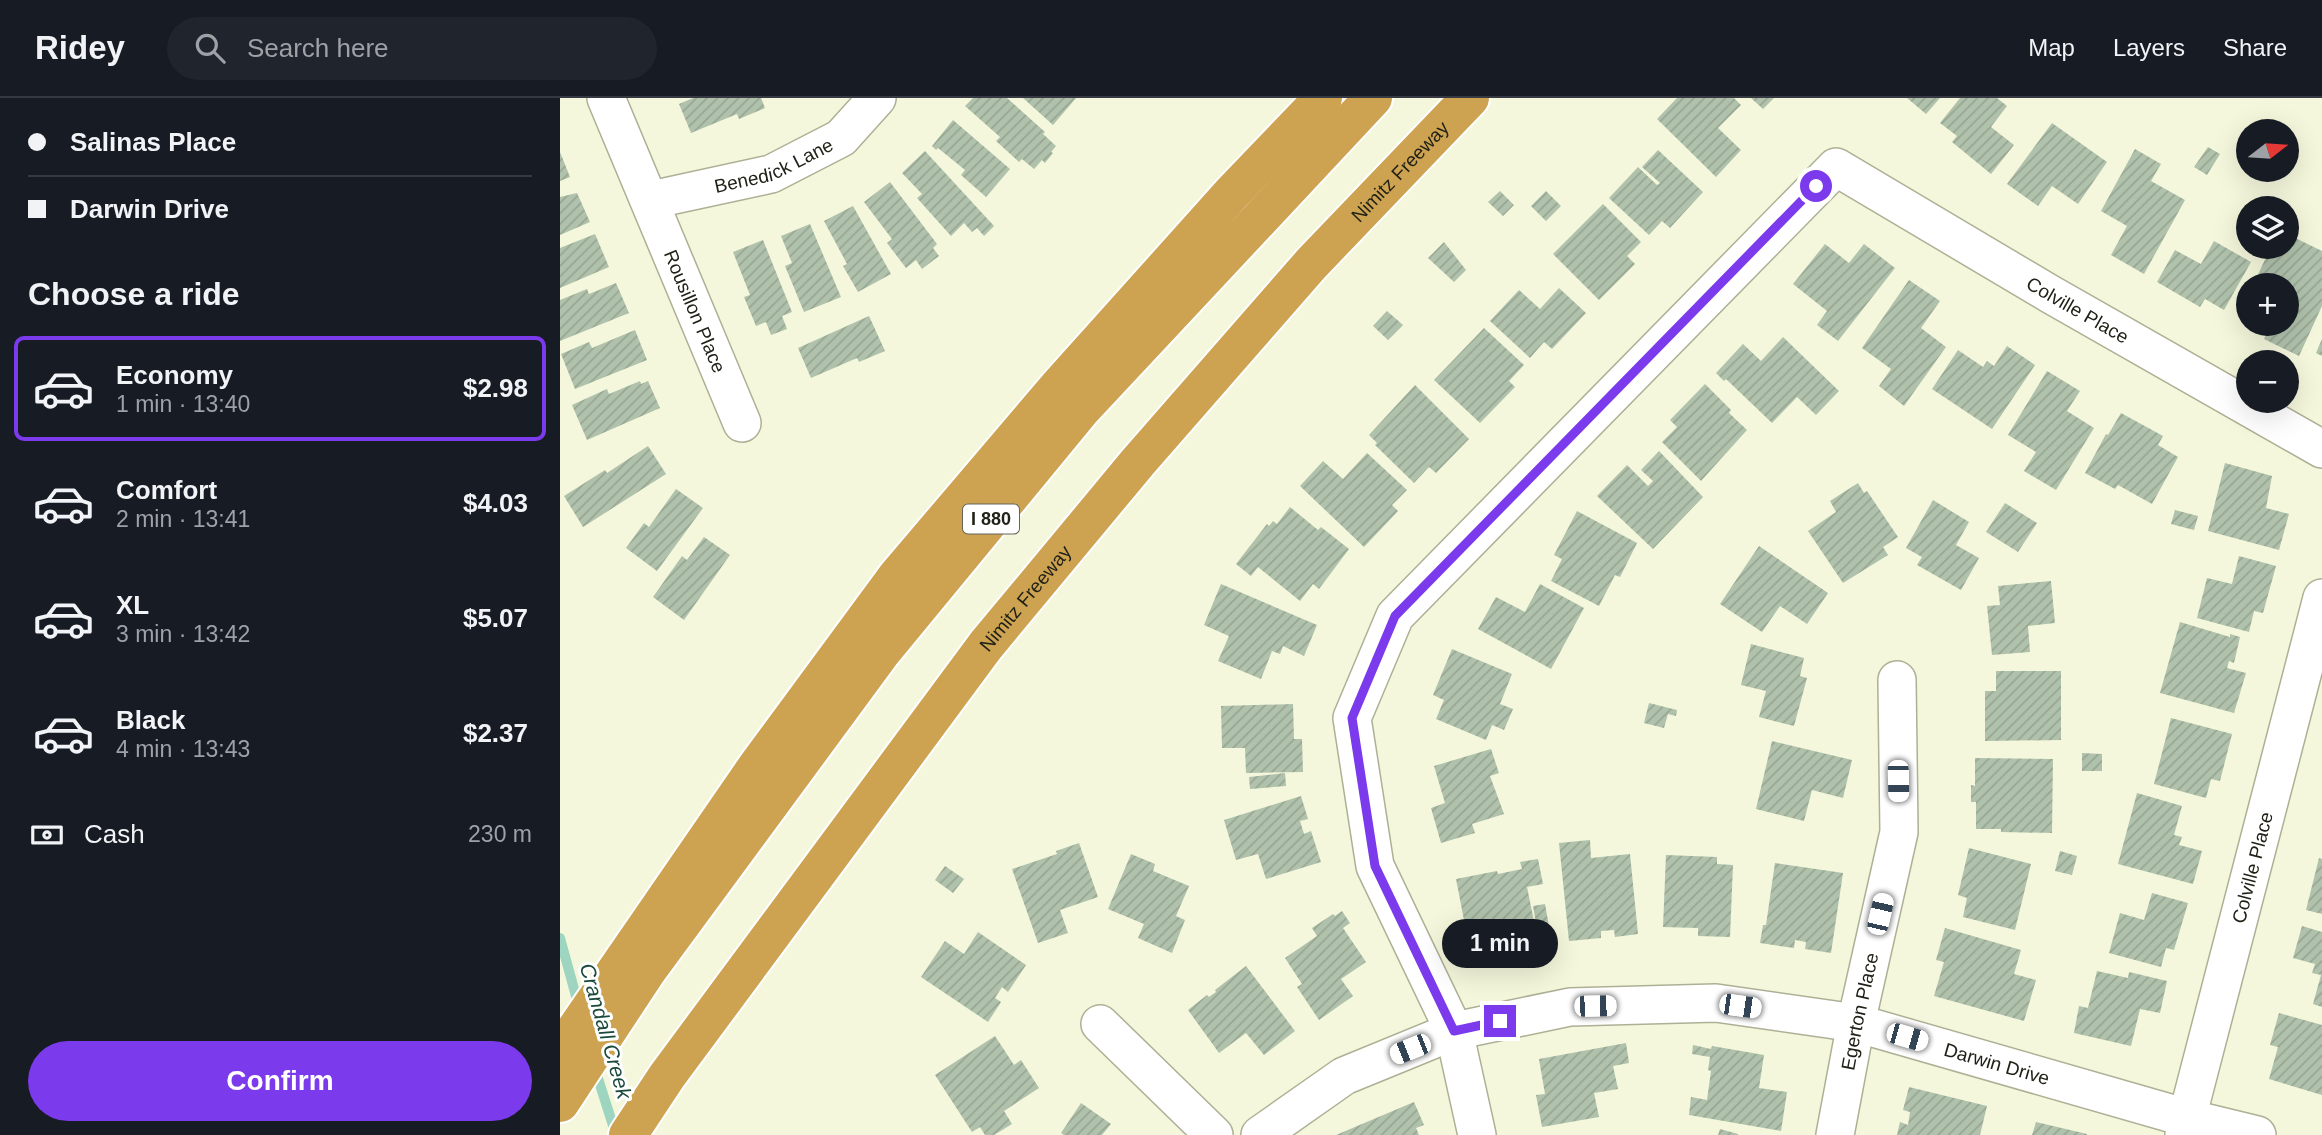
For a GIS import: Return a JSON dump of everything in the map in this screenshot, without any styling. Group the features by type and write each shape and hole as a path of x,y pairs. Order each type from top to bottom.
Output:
{"highway":[{"name":"I 880","path":"560,1103 637,962 757,766 897,576 1066,378 1231,194 1323,98"},
{"name":"I 880","path":"560,1052 637,962 881,653 1082,409 1373,98"},
{"name":"Nimitz Freeway","path":"628,1135 667,1076 995,634 1138,462 1311,264 1469,98"}],"street":[{"name":"Rousillon Place","path":"606,98 742,422"},
{"name":"Benedick Lane","path":"651,200 771,174 841,138 877,98"},
{"name":"Colville Place","path":"1454,1031 1375,866 1352,718 1395,616 1836,167 2061,301 2322,449"},
{"name":"Colville Place","path":"2186,1126 2322,598"},
{"name":"Egerton Place","path":"1835,1135 1856,1023 1899,832 1897,680"},
{"name":"Darwin Drive","path":"1260,1135 1344,1076 1454,1031 1570,1007 1717,1003 1856,1023 2186,1126 2258,1135"},
{"path":"1100,1024 1214,1135"},
{"path":"1454,1031 1477,1135"}],"building":[{"path":"693,98 761,98 765,108 739,119 737,114 691,133 679,104"},
{"path":"973,98 1007,98 1045,132 1043,134 1056,146 1051,152 1053,153 1045,163 1042,160 1034,169 1022,159 1019,162 996,141 1000,137 965,106"},
{"path":"1023,98 1076,98 1053,125"},
{"path":"1677,98 1734,98 1741,105 1718,128 1741,150 1716,177 1657,119"},
{"path":"1751,98 1774,98 1763,109"},
{"path":"1907,98 1940,98 1926,114"},
{"path":"1960,98 1997,98 2007,106 1991,127 2014,145 1991,174 1952,142 1957,136 1940,123"},
{"path":"953,120 1010,169 986,197 961,175 965,170 932,146"},
{"path":"2052,123 2107,162 2078,204 2052,186 2038,206 2007,184"},
{"path":"2208,147 2220,154 2207,175 2194,167"},
{"path":"2135,149 2161,164 2151,181 2185,200 2144,274 2111,255 2127,226 2101,211"},
{"path":"1658,150 1703,192 1670,228 1662,221 1649,235 1609,198 1638,167 1657,185 1660,183 1642,167"},
{"path":"925,151 994,226 984,236 977,228 972,232 964,223 951,236 917,198 922,194 902,173"},
{"path":"560,152 570,177 560,181"},
{"path":"890,182 937,244 933,248 939,256 922,269 916,260 906,268 887,243 892,239 864,202"},
{"path":"1500,191 1514,205 1503,216 1488,202"},
{"path":"1546,191 1561,206 1546,221 1531,206"},
{"path":"577,193 590,222 560,235 560,197"},
{"path":"1603,204 1641,242 1627,256 1635,264 1599,300 1553,254"},
{"path":"853,206 891,274 858,292 843,266 847,264 824,221"},
{"path":"810,224 841,297 804,312 785,266 792,263 781,236"},
{"path":"595,234 609,267 560,288 560,248"},
{"path":"763,240 792,312 782,316 787,329 771,335 766,322 756,326 744,297 750,295 733,252"},
{"path":"2299,240 2322,251 2322,306 2299,356 2299,350 2287,350 2264,339 2265,336 2299,336 2299,273 2259,273 2265,259 2299,259"},
{"path":"2214,241 2236,253 2236,259 2251,262 2245,273 2236,273 2236,289 2224,310 2205,299 2200,307 2157,282 2175,250 2201,264"},
{"path":"1444,242 1466,270 1454,282 1428,258"},
{"path":"1825,244 1849,263 1864,244 1895,268 1838,341 1817,325 1827,311 1793,284"},
{"path":"1909,280 1940,301 1921,328 1946,347 1904,406 1879,386 1891,369 1862,348"},
{"path":"616,283 629,313 560,341 560,300 587,289 589,294"},
{"path":"1559,288 1586,313 1552,349 1544,342 1530,358 1490,321 1519,290 1540,309"},
{"path":"1387,311 1403,325 1388,340 1373,326"},
{"path":"869,316 885,351 859,362 857,358 811,378 798,348"},
{"path":"1484,328 1524,365 1509,381 1515,387 1480,423 1434,380"},
{"path":"635,330 647,360 575,389 561,354 589,342 592,348"},
{"path":"1783,337 1839,391 1816,415 1797,397 1772,423 1726,379 1724,381 1716,373 1743,344 1761,361"},
{"path":"2322,339 2322,356 2316,353"},
{"path":"2007,346 2035,365 1992,429 1932,389 1958,350 1983,367 1987,361 1994,366"},
{"path":"2047,371 2080,391 2067,411 2094,428 2056,490 2024,471 2036,452 2008,435"},
{"path":"640,381 641,384 648,381 660,408 587,440 572,405 607,389 609,394"},
{"path":"1705,384 1747,430 1701,481 1662,442 1677,427 1670,420"},
{"path":"1415,385 1469,439 1436,473 1429,467 1414,483 1375,445 1377,443 1369,435"},
{"path":"2121,413 2163,436 2158,445 2178,457 2152,504 2118,485 2115,489 2085,473"},
{"path":"648,446 666,474 583,527 564,496 605,470 607,473"},
{"path":"1659,451 1703,497 1653,549 1597,496 1627,465 1648,486 1653,481 1641,470"},
{"path":"1367,453 1407,490 1392,505 1398,511 1364,547 1300,486 1323,461 1343,479"},
{"path":"2225,463 2272,476 2266,508 2289,514 2279,550 2208,531"},
{"path":"1858,483 1864,493 1867,491 1898,537 1883,547 1888,555 1843,583 1808,531 1836,512 1830,501"},
{"path":"676,489 703,508 657,571 626,548 644,523 649,527"},
{"path":"1933,500 1969,522 1956,545 1979,558 1961,590 1917,565 1922,557 1906,548"},
{"path":"2005,503 2037,523 2018,552 1986,532"},
{"path":"1290,507 1318,530 1321,527 1349,549 1319,589 1313,584 1300,601 1258,567 1251,576 1236,564 1267,524 1269,526 1273,521 1277,524"},
{"path":"2175,510 2198,516 2194,530 2171,524"},
{"path":"1577,511 1637,543 1620,577 1615,575 1599,606 1551,581 1562,559 1554,555"},
{"path":"704,537 730,555 684,620 653,597 682,556 687,560"},
{"path":"1759,546 1828,593 1807,624 1780,606 1762,632 1720,604"},
{"path":"2239,556 2276,566 2263,613 2254,611 2249,632 2197,618 2207,578 2232,584"},
{"path":"2051,581 2055,623 2028,626 2030,652 1992,655 1987,606 2000,605 1998,586"},
{"path":"1221,584 1317,625 1304,656 1283,646 1280,654 1272,651 1261,679 1218,661 1229,636 1204,625"},
{"path":"1540,584 1584,608 1551,669 1478,629 1496,597 1525,612"},
{"path":"2180,622 2230,637 2230,634 2240,637 2234,663 2229,661 2227,668 2246,673 2234,713 2160,693"},
{"path":"1751,644 1804,658 1800,676 1807,678 1794,726 1759,717 1766,691 1741,685"},
{"path":"1452,649 1512,674 1500,704 1513,709 1504,730 1492,725 1486,740 1436,719 1444,700 1433,695"},
{"path":"1996,671 2061,671 2061,740 1985,741 1985,691 1996,691"},
{"path":"1649,703 1677,710 1676,716 1668,714 1664,728 1644,723"},
{"path":"1293,704 1294,739 1302,739 1303,772 1246,773 1245,748 1222,748 1221,706"},
{"path":"2171,718 2232,734 2220,781 2211,779 2206,798 2154,784"},
{"path":"1772,741 1852,760 1843,798 1812,790 1804,821 1756,809"},
{"path":"1491,749 1499,773 1490,776 1504,814 1472,824 1475,833 1441,843 1431,808 1445,803 1434,766"},
{"path":"2082,753 2102,754 2102,771 2082,771"},
{"path":"1975,758 2053,759 2052,833 1976,829 1976,802 1971,802 1971,785 1975,786"},
{"path":"1285,773 1286,786 1250,789 1249,777"},
{"path":"2137,793 2182,806 2174,835 2182,837 2179,845 2202,851 2193,884 2118,864"},
{"path":"1301,796 1308,819 1300,821 1304,834 1311,831 1321,862 1266,879 1258,854 1236,860 1224,820"},
{"path":"1590,840 1591,858 1630,854 1638,934 1615,937 1614,930 1601,931 1601,938 1569,941 1559,843"},
{"path":"1079,843 1098,897 1060,910 1068,933 1038,943 1012,869 1057,854 1056,851"},
{"path":"1969,848 2031,864 2015,930 1963,917 1967,898 1958,895"},
{"path":"2060,851 2077,856 2072,875 2055,871"},
{"path":"1131,854 1155,864 1153,871 1189,886 1176,916 1185,920 1172,953 1138,938 1144,924 1108,909"},
{"path":"1666,855 1717,857 1717,864 1733,865 1730,937 1698,936 1698,928 1663,927"},
{"path":"2319,858 2322,859 2322,914 2306,910"},
{"path":"1538,859 1543,884 1527,887 1539,946 1507,952 1505,944 1470,951 1456,879 1522,869 1520,862"},
{"path":"1775,863 1843,873 1831,953 1805,949 1806,942 1795,940 1794,948 1760,943 1763,925 1766,925"},
{"path":"945,866 964,879 953,893 935,880"},
{"path":"2152,893 2188,903 2174,950 2166,948 2161,967 2109,953 2120,913 2144,920"},
{"path":"1545,904 1550,932 1538,934 1533,906"},
{"path":"1342,911 1350,923 1343,928 1366,962 1341,979 1353,996 1319,1020 1297,987 1302,984 1285,958 1317,936 1312,928"},
{"path":"2302,926 2322,932 2322,1007 2313,1004 2321,975 2312,973 2315,964 2293,958"},
{"path":"1945,928 2021,950 2014,974 2036,980 2024,1021 1934,996 1944,962 1936,960"},
{"path":"978,932 1026,965 1008,992 1002,987 995,998 1001,1002 988,1022 921,977 945,941 964,954"},
{"path":"1246,966 1295,1031 1264,1055 1246,1033 1219,1053 1188,1010 1207,995 1209,997 1216,992 1215,990"},
{"path":"2097,971 2128,978 2129,972 2167,981 2160,1013 2140,1009 2131,1046 2074,1033 2079,1006 2088,1008"},
{"path":"2279,1013 2322,1025 2322,1095 2269,1079 2278,1047 2270,1045"},
{"path":"995,1036 1014,1065 1021,1060 1039,1088 1004,1111 1012,1124 994,1135 985,1135 980,1127 972,1132 935,1075"},
{"path":"1626,1043 1629,1063 1613,1066 1618,1089 1594,1093 1599,1117 1542,1127 1536,1095 1545,1094 1539,1059"},
{"path":"1693,1045 1764,1055 1759,1088 1787,1092 1781,1131 1689,1115 1691,1097 1707,1100 1711,1071 1708,1070 1710,1057 1692,1054"},
{"path":"1909,1087 1987,1106 1980,1135 1897,1135 1900,1122 1908,1125 1910,1112 1903,1110"},
{"path":"1414,1102 1424,1125 1416,1128 1419,1135 1336,1135"},
{"path":"1081,1103 1111,1124 1102,1135 1061,1133"},
{"path":"2036,1122 2087,1134 2087,1135 2032,1135"},
{"path":"1720,1129 1738,1134 1738,1135 1718,1135"}],"waterway":[{"name":"Crandall Creek","path":"560,938 579,1007"},
{"name":"Crandall Creek","path":"595,1069 616,1135"}],"route":[{"path":"1500,1021 1454,1031 1375,866 1352,718 1395,616 1816,186"}]}
